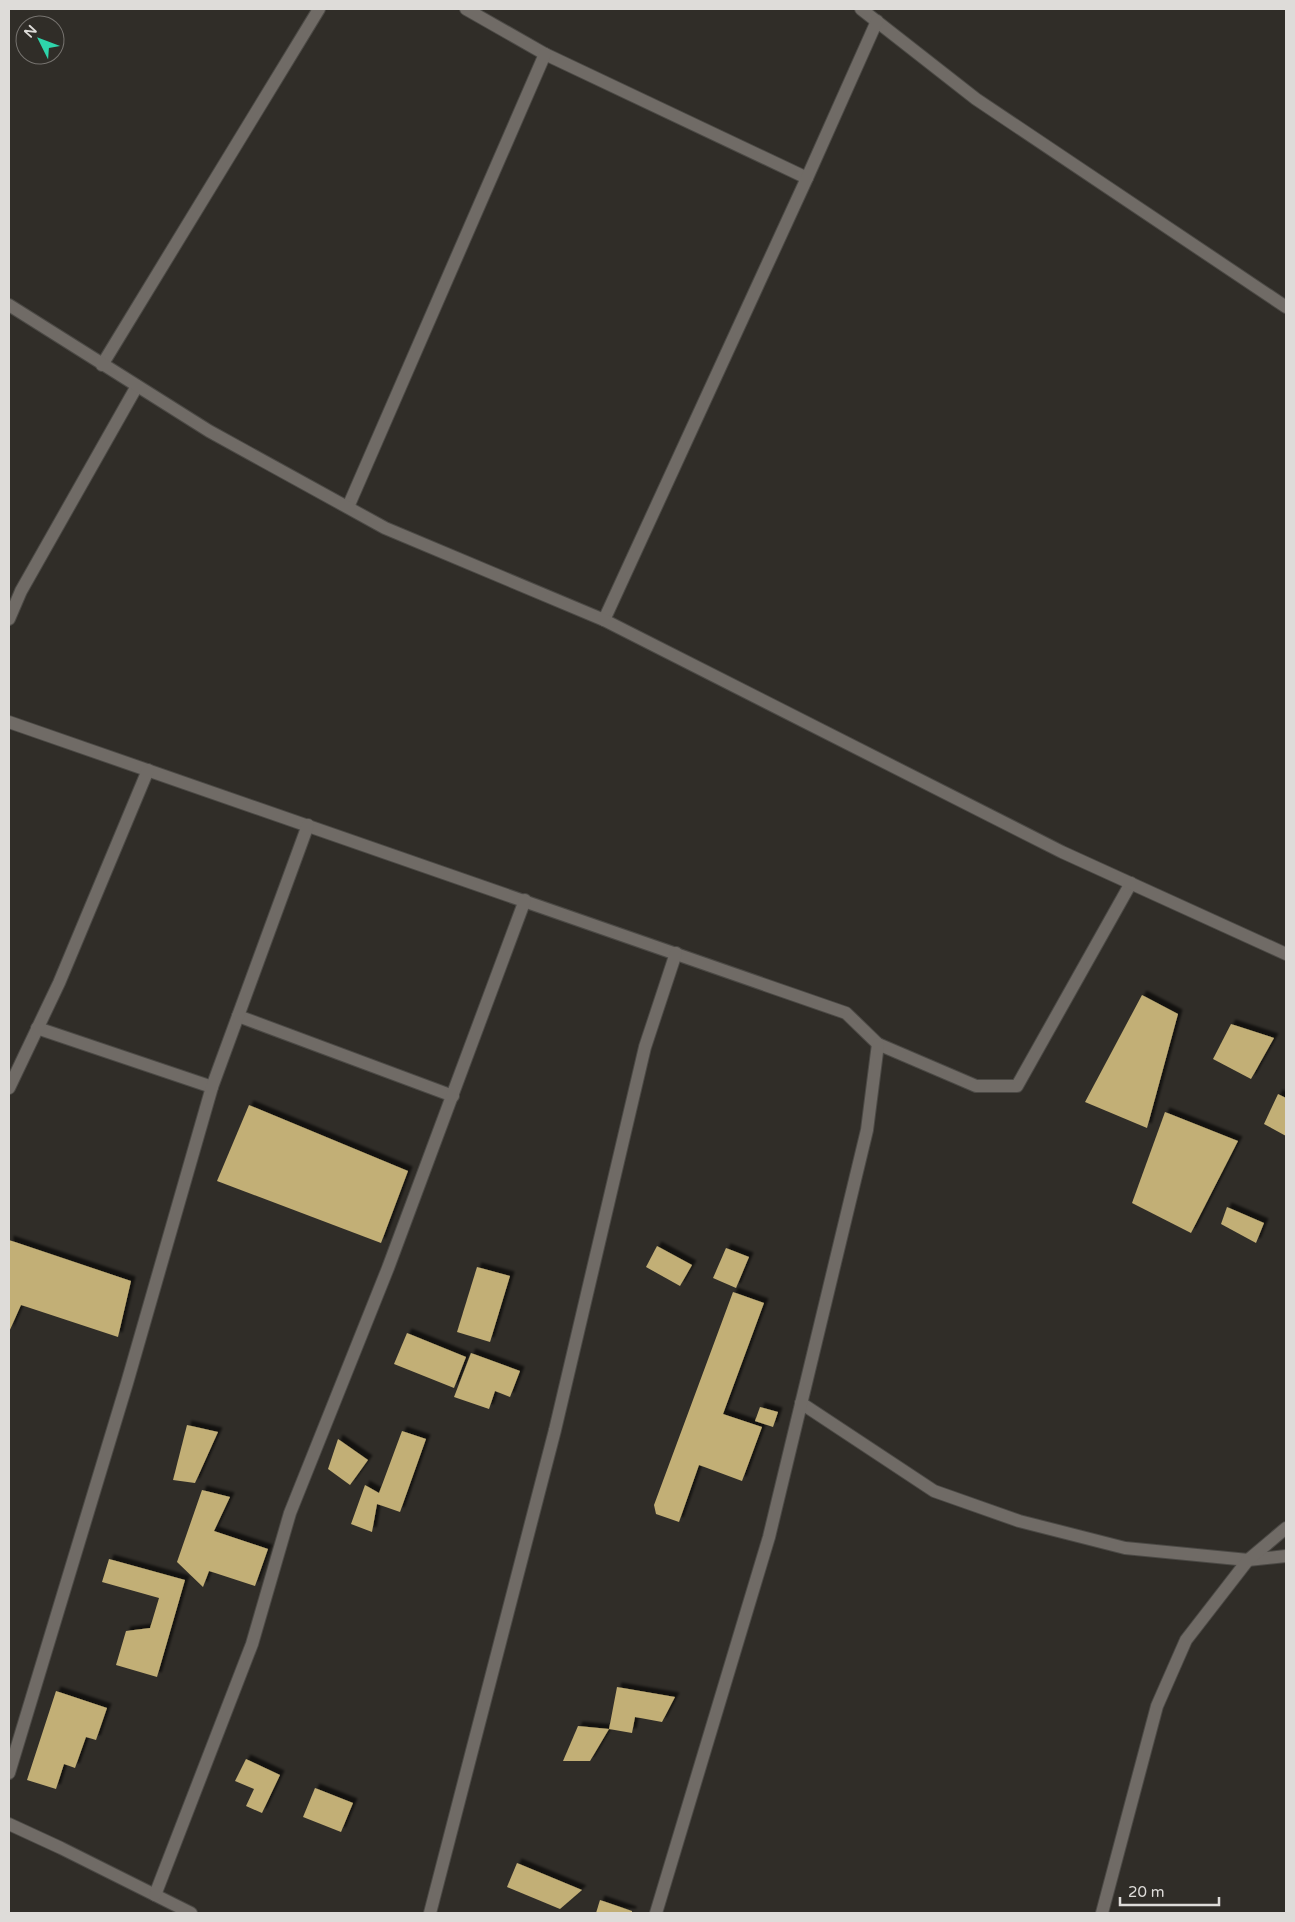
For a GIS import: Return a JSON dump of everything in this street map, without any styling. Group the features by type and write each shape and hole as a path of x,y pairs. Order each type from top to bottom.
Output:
{"street":[{"path":"102,365 319,9"},
{"path":"466,9 545,54 807,178"},
{"path":"861,9 976,99 1286,307"},
{"path":"604,620 877,21"},
{"path":"348,507 545,54"},
{"path":"9,305 209,431 386,528 604,620 1062,852 1286,954"},
{"path":"9,619 21,592 137,386"},
{"path":"9,722 846,1013 878,1044 976,1086 1017,1086 1131,883"},
{"path":"9,1088 59,982 148,770"},
{"path":"9,1773 126,1383 212,1087 308,826"},
{"path":"155,1895 252,1644 290,1512 388,1268 525,900"},
{"path":"430,1913 554,1430 645,1047 676,953"},
{"path":"238,1016 453,1096"},
{"path":"37,1028 212,1087"},
{"path":"656,1913 769,1537 867,1130 878,1044"},
{"path":"801,1403 934,1491 1019,1521 1125,1548 1248,1560 1286,1556"},
{"path":"1102,1913 1157,1706 1186,1640 1248,1560 1286,1528"},
{"path":"9,1824 191,1913"}],"building":[{"path":"1142,995 1178,1014 1147,1128 1085,1102"},
{"path":"1231,1024 1274,1038 1251,1079 1213,1059"},
{"path":"1278,1094 1286,1098 1286,1136 1264,1124"},
{"path":"249,1105 408,1171 381,1243 217,1181"},
{"path":"1165,1112 1238,1141 1191,1233 1132,1203"},
{"path":"1227,1207 1264,1223 1256,1243 1221,1224"},
{"path":"9,1240 131,1281 118,1337 21,1305 9,1332"},
{"path":"657,1246 692,1265 680,1286 646,1267"},
{"path":"726,1248 749,1257 736,1288 713,1278"},
{"path":"477,1267 510,1276 490,1342 457,1332"},
{"path":"733,1292 764,1303 723,1414 762,1427 742,1481 699,1465 679,1522 656,1514 654,1505"},
{"path":"407,1333 466,1357 454,1388 394,1364"},
{"path":"471,1353 520,1371 510,1397 495,1391 489,1409 454,1397"},
{"path":"760,1407 778,1412 773,1427 755,1421"},
{"path":"187,1425 218,1432 195,1483 173,1480"},
{"path":"402,1431 426,1439 400,1512 377,1504 372,1532 351,1524 365,1485 379,1493"},
{"path":"338,1439 368,1460 350,1485 328,1469"},
{"path":"202,1490 230,1497 214,1531 268,1549 255,1586 209,1571 203,1587 177,1562"},
{"path":"109,1559 185,1580 157,1677 116,1665 126,1631 150,1628 159,1598 102,1582"},
{"path":"617,1687 675,1697 662,1722 635,1717 632,1733 609,1729"},
{"path":"56,1691 107,1708 96,1740 86,1737 75,1768 64,1764 56,1789 27,1780"},
{"path":"578,1726 609,1729 590,1761 563,1761"},
{"path":"246,1759 280,1775 262,1813 246,1806 254,1789 235,1781"},
{"path":"315,1788 353,1803 341,1832 303,1817"},
{"path":"517,1863 582,1890 560,1909 507,1887"},
{"path":"600,1900 632,1911 632,1913 596,1913"}]}
